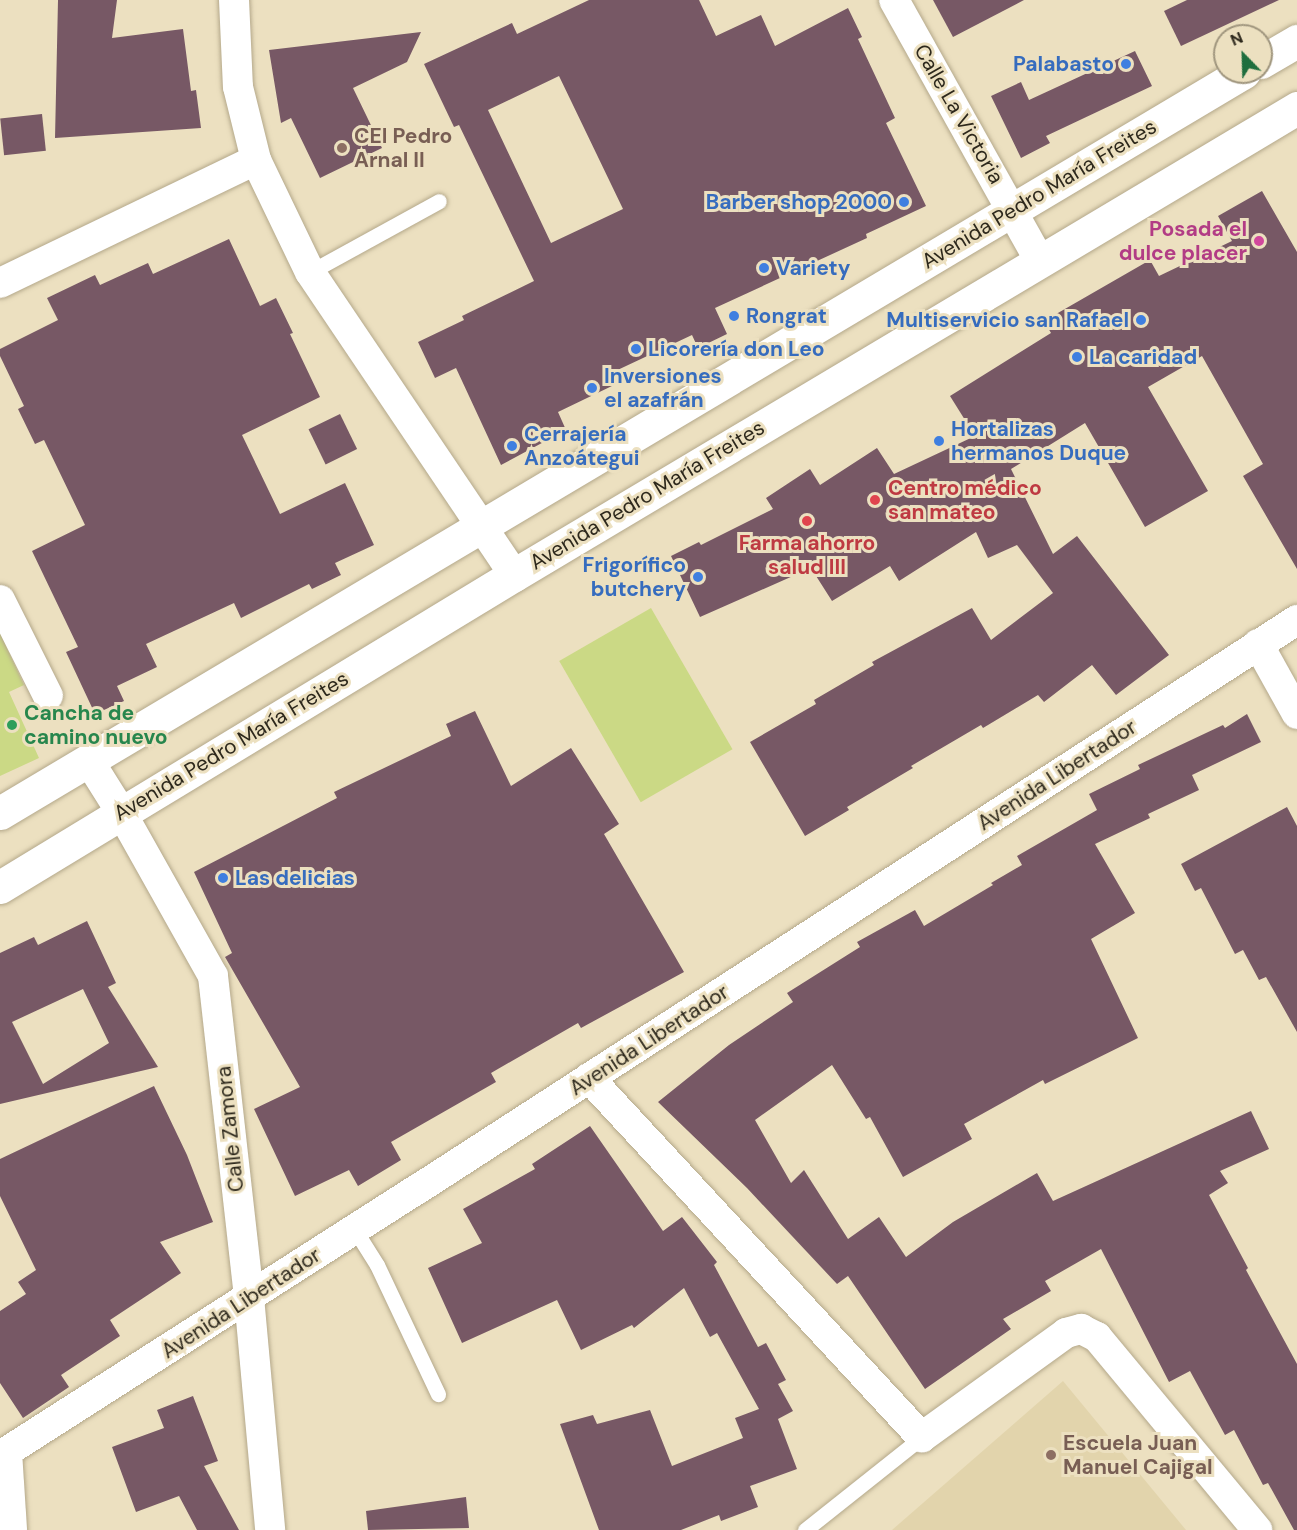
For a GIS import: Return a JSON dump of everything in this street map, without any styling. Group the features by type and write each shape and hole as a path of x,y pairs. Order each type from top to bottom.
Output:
{"street":[{"path":"234,0 238,87 256,160 310,272 514,575"},
{"name":"Calle La Victoria","path":"894,0 1013,209 1040,261"},
{"path":"1273,55 1297,41"},
{"name":"Avenida Pedro María Freites","path":"0,813 1224,84"},
{"name":"Avenida Pedro María Freites","path":"0,886 514,575 1297,108"},
{"path":"0,283 256,160"},
{"path":"0,600 48,696"},
{"name":"Avenida Libertador","path":"4,1454 355,1230 1297,620"},
{"path":"1258,644 1297,714"},
{"name":"Calle Zamora","path":"89,761 121,812 213,976 249,1297 270,1530"},
{"path":"590,1078 922,1437 1066,1333 1081,1329 1097,1337 1257,1530"},
{"path":"4,1454 12,1530"}],"lane":[{"path":"310,272 439,201"},
{"path":"355,1230 377,1265 438,1394"},
{"path":"805,1530 922,1437"}],"shaded area":[{"name":"Escuela Juan Manuel Cajigal","path":"1063,1381 1186,1530 892,1530"}],"green space":[{"path":"651,608 732,749 641,802 559,661"},
{"name":"Cancha de camino nuevo","path":"0,633 24,685 9,692 39,758 0,776"}],"building":[{"path":"58,0 117,0 112,38 183,29 191,91 196,90 201,128 55,138"},
{"path":"589,0 699,0 716,36 761,15 775,46 848,8 862,37 858,39 895,118 886,123 926,206 866,234 867,238 715,308 727,334 698,348 692,335 609,374 614,385 558,412 566,430 501,465 456,368 435,378 418,342 464,320 462,316 534,281 459,125 454,127 424,64 512,23 517,34","holes":["559,76 623,209 551,243 488,110"]},
{"path":"933,0 1024,0 953,37"},
{"path":"1187,0 1279,0 1228,24 1213,24 1213,31 1181,46 1164,11"},
{"path":"421,32 407,62 353,88 382,148 320,178 291,118 281,123 269,50"},
{"path":"1135,51 1152,86 1046,136 1050,143 1021,158 991,96 1021,82 1029,100"},
{"path":"42,114 46,151 4,155 0,118"},
{"path":"1262,191 1297,252 1297,569 1243,476 1263,464 1202,356 1148,387 1208,491 1145,527 1085,423 1011,469 1053,554 1077,536 1169,655 1116,695 1092,665 1044,702 1038,695 983,728 981,725 911,766 913,768 847,807 849,810 805,836 750,742 816,704 814,700 874,665 872,662 972,608 991,640 1053,593 1017,545 988,558 976,532 899,581 890,566 832,601 811,568 700,617 671,556 699,542 701,545 773,509 766,498 810,469 820,485 877,448 894,474 975,436 950,396 1051,333 1044,321 1150,260 1159,276 1232,241 1218,216"},
{"path":"229,239 260,306 276,298 293,333 290,334 320,397 242,435 280,514 345,483 374,545 335,563 341,575 312,589 309,584 241,618 234,603 146,644 157,667 117,686 124,701 95,714 66,652 78,647 32,551 85,525 44,440 35,444 18,409 24,406 0,356 0,349 58,320 47,298 95,275 100,285 148,263 153,274"},
{"path":"340,414 357,449 326,464 309,429"},
{"path":"475,711 511,786 571,748 619,824 604,834 684,972 581,1028 578,1023 491,1073 496,1082 391,1142 401,1160 358,1186 349,1170 295,1196 254,1109 300,1087 225,957 232,953 194,872 337,798 334,792 451,736 446,724"},
{"path":"1247,714 1261,742 1192,775 1199,790 1148,814 1150,818 1095,844 1135,913 1091,939 1138,1038 1045,1084 1043,1080 964,1124 972,1139 903,1177 870,1117 866,1119 832,1065 755,1120 791,1183 804,1170 848,1239 879,1217 906,1257 953,1222 1037,1173 1053,1201 1251,1111 1269,1149 1220,1171 1228,1183 1209,1195 1248,1268 1246,1270 1297,1364 1297,1530 1294,1530 1268,1483 1263,1485 1234,1430 1225,1435 1190,1371 1169,1382 1101,1249 1045,1281 1051,1291 1003,1319 1011,1329 925,1389 848,1276 837,1284 747,1188 658,1102 729,1045 793,1002 787,993 860,947 857,942 915,910 924,926 1022,865 1017,856 1097,810 1089,794 1140,769 1138,765 1223,725 1225,728"},
{"path":"1287,807 1297,826 1297,1032 1266,977 1259,980 1243,950 1235,954 1201,888 1195,891 1181,864"},
{"path":"87,921 116,983 108,987 158,1067 0,1104 0,953 34,937 38,945","holes":["83,989 109,1043 43,1084 12,1022"]},
{"path":"154,1086 187,1155 213,1222 160,1242 181,1273 110,1320 120,1336 61,1375 69,1387 23,1418 0,1383 0,1311 26,1294 18,1282 36,1270 0,1196 0,1159"},
{"path":"590,1126 663,1231 682,1217 717,1262 714,1265 758,1347 766,1343 786,1380 778,1384 793,1411 778,1419 797,1469 750,1486 758,1507 721,1521 719,1515 681,1530 599,1530 560,1424 593,1415 597,1424 650,1410 672,1466 743,1438 735,1418 759,1409 717,1333 710,1337 684,1288 634,1328 632,1325 581,1350 557,1300 462,1343 428,1268 482,1243 463,1209 535,1169 532,1164"},
{"path":"193,1396 218,1461 204,1466 239,1530 197,1530 179,1496 136,1512 112,1447 164,1428 157,1410"},
{"path":"466,1497 469,1528 368,1530 366,1511"}],"place":[{"name":"Palabasto","path":"1126,64"},
{"name":"CEI Pedro Arnal II","path":"342,148"},
{"name":"Barber shop 2000","path":"904,202"},
{"name":"Posada el dulce placer","path":"1259,241"},
{"name":"Variety","path":"764,268"},
{"name":"Rongrat","path":"734,316"},
{"name":"Multiservicio san Rafael","path":"1141,320"},
{"name":"Licorería don Leo","path":"636,349"},
{"name":"La caridad","path":"1077,357"},
{"name":"Inversiones el azafrán","path":"592,388"},
{"name":"Hortalizas hermanos Duque","path":"939,441"},
{"name":"Cerrajería Anzoátegui","path":"512,446"},
{"name":"Centro médico san mateo","path":"875,500"},
{"name":"Farma ahorro salud III","path":"807,521"},
{"name":"Frigorífico butchery","path":"698,577"},
{"name":"Cancha de camino nuevo","path":"12,725"},
{"name":"Las delicias","path":"223,878"},
{"name":"Escuela Juan Manuel Cajigal","path":"1051,1455"}]}
